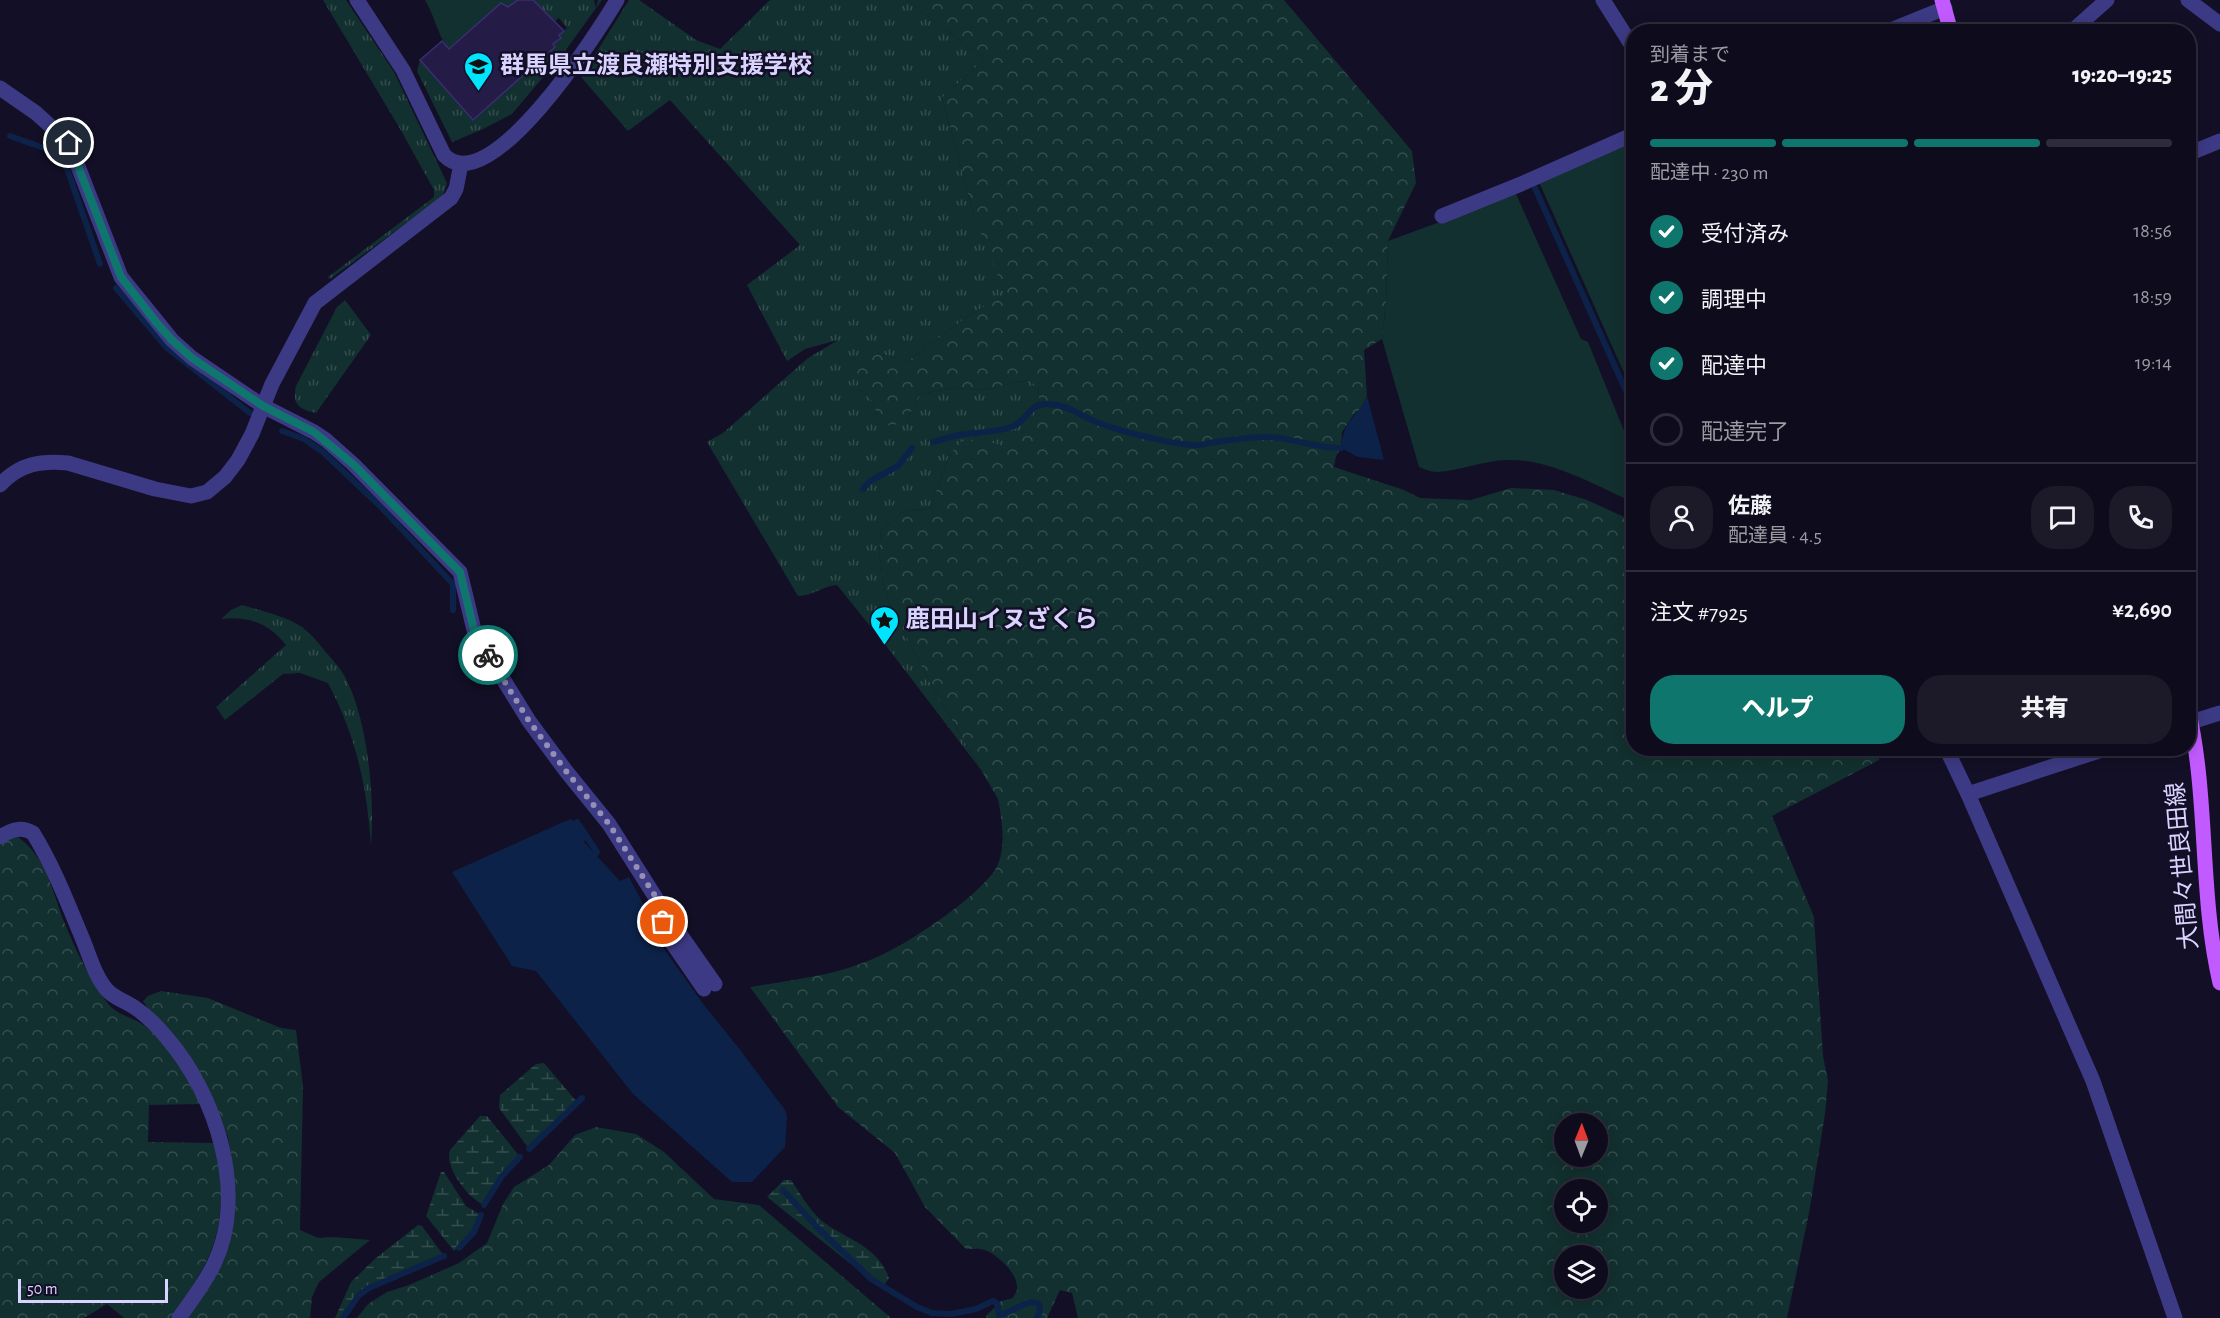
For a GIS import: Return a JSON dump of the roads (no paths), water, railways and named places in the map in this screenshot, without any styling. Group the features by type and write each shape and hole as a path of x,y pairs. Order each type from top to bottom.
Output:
{"main road":[{"path":"1943,4 1949,24"},
{"name":"大間々世良田線","path":"2194,756 2212,948 2220,983"}],"street":[{"path":"357,0 403,69 444,155 453,163 461,164 473,162 501,146 529,119 573,66 617,0"},
{"path":"1602,0 1626,37"},
{"path":"2081,24 2107,0"},
{"path":"2188,0 2220,24"},
{"path":"1902,24 1943,4"},
{"path":"0,88 36,113 69,143 121,277 182,350 263,406 326,440 353,464 460,572 474,630 482,645 529,721 609,824 668,916 663,922 664,931 709,986"},
{"path":"1442,216 1626,138"},
{"path":"2196,151 2220,141"},
{"path":"0,485 7,477 23,467 54,462 78,466 191,496 207,492 225,477 238,460 252,434 272,384 315,303 451,198 456,189 461,164"},
{"path":"2196,717 2220,713"},
{"path":"1950,756 2093,1081 2175,1318"},
{"path":"1968,794 2084,756"},
{"path":"0,837 12,830 20,829 33,833 58,879 98,975 108,991 133,1006 167,1037 188,1068 216,1124 222,1144 227,1192 222,1240 214,1264 179,1318"}],"water":[{"path":"1367,396 1384,460 1358,457 1341,448 1348,424"},
{"path":"570,819 577,822 586,839 584,842 620,881 629,877 649,915 652,932 704,1005 785,1110 787,1116 785,1147 752,1182 732,1182 633,1094 536,971 512,966 452,872"}],"waterway":[{"path":"10,136 58,153 63,157 100,264"},
{"path":"1535,188 1626,391"},
{"path":"116,288 167,348 250,413"},
{"path":"933,442 957,435 1008,428 1019,423 1037,406 1054,404 1118,429 1171,442 1200,445 1240,438 1271,437 1323,447 1341,448"},
{"path":"282,431 304,439 323,452 381,507 453,584 453,610"},
{"path":"863,489 870,481 898,466 912,448"},
{"path":"577,822 597,852 592,858"},
{"path":"529,1149 582,1098"},
{"path":"484,1205 502,1176 520,1157"},
{"path":"783,1190 816,1226 871,1279 917,1307 932,1313 951,1314 976,1309 993,1301 997,1303 999,1315 1034,1302 1039,1304 1040,1311 1037,1318"},
{"path":"459,1248 474,1232 481,1215"},
{"path":"343,1318 359,1295 369,1288 444,1256"}],"place":[{"name":"群馬県立渡良瀬特別支援学校","path":"479,92"},
{"name":"鹿田山イヌざくら","path":"885,646"}]}
